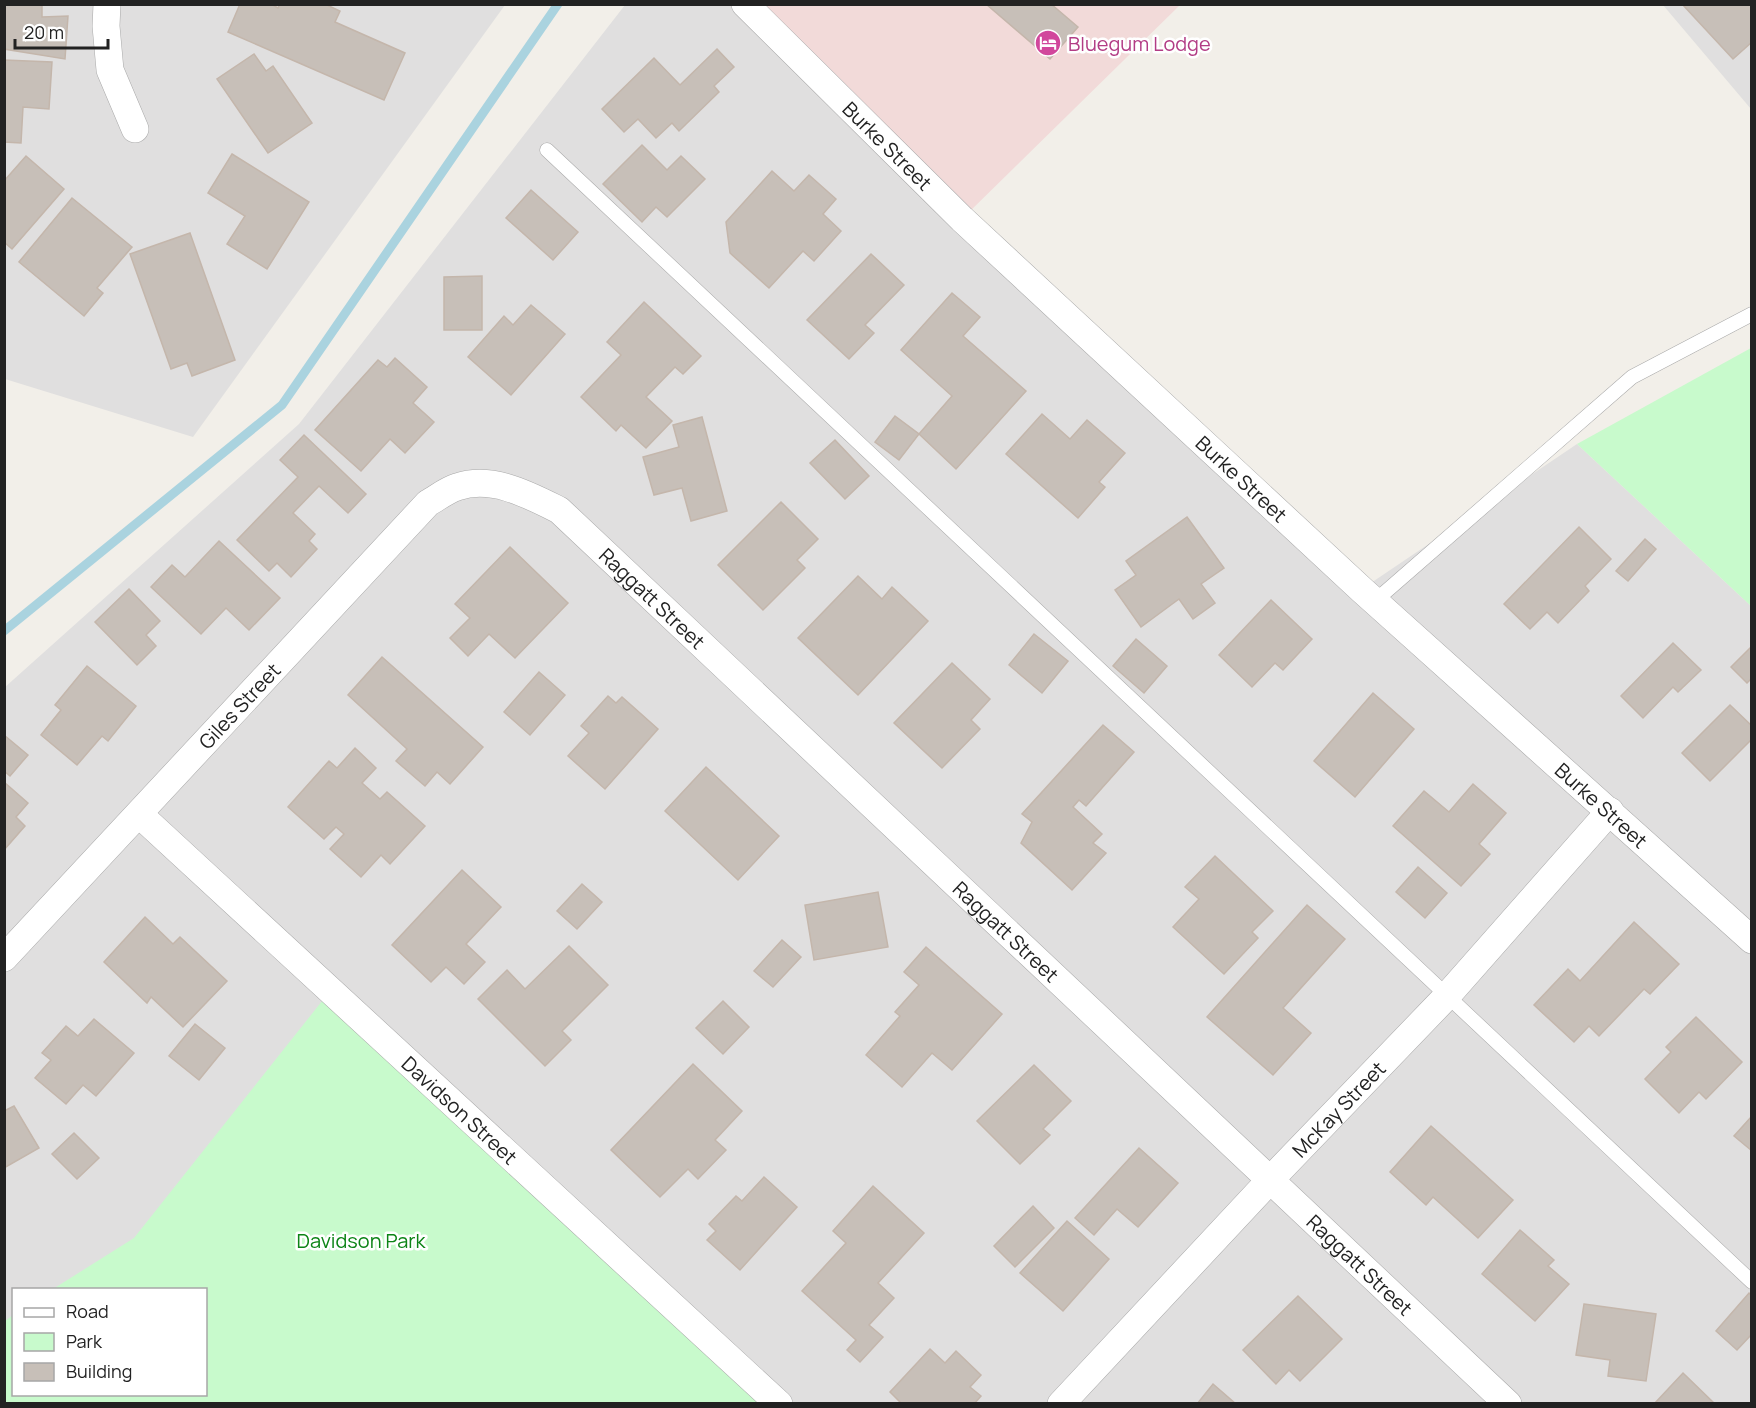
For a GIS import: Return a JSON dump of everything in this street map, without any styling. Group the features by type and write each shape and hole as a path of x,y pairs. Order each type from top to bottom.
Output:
{"street":[{"path":"108,4 106,26 110,70 135,129"},
{"name":"Burke Street","path":"745,4 962,219 1375,601 1752,940"},
{"name":"Giles Street","path":"4,958 429,503 458,487 491,483"},
{"name":"Raggatt Street","path":"491,483 522,492 559,510 1508,1404"},
{"name":"McKay Street","path":"1061,1404 1270,1179 1446,997 1610,811"},
{"name":"Davidson Street","path":"140,815 779,1404"}],"lane":[{"path":"547,150 1752,1282"},
{"path":"1375,601 1632,377 1752,314"}],"shaded area":[{"path":"4,5 505,5 193,437 5,379"},
{"path":"625,5 745,5 1362,589 1577,444 1751,606 1751,1403 5,1403 4,688 299,424"},
{"name":"Bluegum Lodge","path":"745,5 1180,5 962,219"},
{"path":"1663,5 1751,5 1751,109"}],"green space":[{"path":"1751,348 1751,606 1577,444"},
{"name":"Davidson Park","path":"330,991 779,1404 5,1404 5,1321 12,1316 12,1396 207,1396 207,1288 55,1288 134,1238"}],"building":[{"path":"4,4 42,4 42,17 68,16 65,59 4,49"},
{"path":"240,4 271,4 278,8 280,4 325,4 340,11 335,22 405,53 384,100 228,32"},
{"name":"Bluegum Lodge","path":"986,4 1051,4 1078,27 1050,59"},
{"path":"1682,4 1749,4 1752,7 1752,42 1733,59"},
{"path":"717,49 734,67 714,86 719,92 679,131 672,123 656,138 638,119 624,132 602,109 654,58 680,85"},
{"path":"254,54 266,71 273,66 312,123 268,153 217,79"},
{"path":"4,60 52,62 49,109 23,107 21,143 4,142"},
{"path":"642,145 667,170 681,156 705,179 667,217 656,207 642,222 603,184"},
{"path":"232,154 309,202 267,269 227,244 245,216 208,193"},
{"path":"26,156 64,189 12,249 4,242 4,181"},
{"path":"772,171 794,191 809,175 836,199 823,214 841,231 814,261 803,251 769,288 730,253 726,222"},
{"path":"531,190 578,232 553,260 506,218"},
{"path":"72,198 132,247 97,288 103,293 84,316 19,262"},
{"path":"190,233 235,360 192,376 187,363 171,369 130,254"},
{"path":"871,254 904,285 865,325 874,333 849,359 807,320"},
{"path":"482,276 482,330 444,330 444,277"},
{"path":"952,293 980,317 963,336 1026,391 956,469 919,434 952,396 901,350"},
{"path":"644,302 701,356 683,374 675,367 646,397 672,421 646,448 621,425 616,431 581,397 621,355 607,342"},
{"path":"531,305 565,334 511,395 468,357 504,316 513,325"},
{"path":"395,358 427,387 413,403 434,422 405,453 390,439 361,471 315,430 378,360 387,367"},
{"path":"1042,414 1070,439 1087,420 1125,453 1099,482 1105,487 1078,518 1006,454"},
{"path":"895,416 919,434 899,460 875,442"},
{"path":"702,417 727,511 691,521 682,488 654,495 643,457 679,447 673,425"},
{"path":"304,435 366,494 348,513 319,486 293,513 315,534 309,541 317,549 291,577 277,563 269,571 237,540 298,477 280,460"},
{"path":"835,440 869,476 845,499 810,463"},
{"path":"781,502 818,539 797,560 805,568 763,610 718,565"},
{"path":"1187,517 1224,568 1201,584 1215,603 1193,619 1179,599 1141,627 1115,590 1136,575 1126,561"},
{"path":"1579,527 1611,559 1585,586 1589,591 1558,623 1547,612 1530,629 1504,604"},
{"path":"1645,539 1656,549 1628,581 1616,571"},
{"path":"219,541 280,598 249,630 226,608 201,634 151,587 172,565 185,577"},
{"path":"510,547 568,603 515,658 489,634 468,656 450,638 470,618 455,604"},
{"path":"858,576 882,599 892,587 928,621 858,695 798,638"},
{"path":"129,589 160,621 146,635 156,646 137,665 95,622"},
{"path":"1271,600 1312,639 1283,670 1275,663 1252,687 1219,655"},
{"path":"1034,634 1068,661 1042,693 1009,665"},
{"path":"1136,639 1167,666 1144,693 1113,666"},
{"path":"1673,643 1701,670 1678,692 1673,687 1643,718 1621,696"},
{"path":"1752,646 1752,678 1747,683 1731,667"},
{"path":"382,657 483,747 450,784 437,772 425,786 396,761 407,749 348,695"},
{"path":"952,663 990,699 971,720 980,729 942,768 894,723"},
{"path":"87,666 136,706 108,741 102,736 77,765 41,735 61,710 55,705"},
{"path":"539,672 565,695 530,735 504,712"},
{"path":"1373,693 1414,729 1355,797 1314,761"},
{"path":"608,696 616,703 622,697 658,729 605,789 568,756 589,733 581,726"},
{"path":"1730,705 1752,726 1752,739 1710,781 1682,753"},
{"path":"1103,725 1134,752 1086,806 1079,800 1073,807 1102,834 1093,843 1106,853 1072,890 1021,843 1032,822 1022,814"},
{"path":"4,735 28,755 10,776 4,771"},
{"path":"355,748 376,768 362,783 380,799 387,792 425,826 390,864 381,855 361,877 330,849 344,834 336,827 324,839 288,807 329,761 337,768"},
{"path":"706,767 779,836 738,880 665,811"},
{"path":"4,782 28,803 16,817 25,826 4,850"},
{"path":"1473,784 1506,813 1479,844 1490,854 1461,886 1393,826 1424,791 1449,812"},
{"path":"1215,856 1273,911 1252,932 1258,938 1224,974 1173,927 1199,899 1185,887"},
{"path":"1418,867 1447,893 1425,918 1396,892"},
{"path":"462,870 501,907 466,944 485,962 464,984 446,967 431,982 392,945"},
{"path":"582,884 602,902 577,929 557,911"},
{"path":"878,892 888,947 814,960 805,905"},
{"path":"1307,905 1345,939 1283,1008 1311,1033 1273,1075 1207,1017"},
{"path":"145,917 173,944 180,937 227,981 183,1027 151,997 147,1003 104,962"},
{"path":"1634,922 1679,964 1650,994 1644,989 1599,1036 1589,1026 1574,1042 1534,1005 1568,969 1580,981"},
{"path":"782,940 801,957 773,987 754,971"},
{"path":"569,946 608,985 562,1031 571,1040 545,1066 478,999 507,970 525,989"},
{"path":"926,947 1002,1014 952,1070 932,1053 902,1087 866,1055 900,1016 895,1012 919,985 904,972"},
{"path":"723,1001 749,1027 723,1054 696,1028"},
{"path":"1696,1017 1742,1062 1706,1099 1699,1092 1679,1113 1645,1079 1671,1052 1666,1047"},
{"path":"94,1019 134,1053 96,1096 83,1085 66,1104 35,1078 51,1060 42,1053 66,1026 78,1036"},
{"path":"195,1024 225,1048 199,1080 169,1056"},
{"path":"693,1064 742,1111 715,1140 726,1150 698,1179 688,1169 660,1197 611,1150"},
{"path":"1034,1065 1071,1101 1043,1129 1050,1135 1020,1164 977,1121"},
{"path":"14,1106 39,1148 4,1168 4,1111"},
{"path":"1752,1116 1752,1151 1734,1136"},
{"path":"1431,1126 1513,1200 1478,1238 1433,1197 1426,1205 1390,1172"},
{"path":"74,1133 99,1158 77,1179 52,1154"},
{"path":"1139,1148 1178,1183 1138,1227 1117,1209 1094,1235 1075,1218"},
{"path":"764,1177 797,1207 740,1270 707,1240 716,1231 709,1224 736,1196 742,1201"},
{"path":"873,1186 924,1233 878,1283 894,1298 869,1325 883,1337 860,1362 847,1350 856,1340 802,1291 846,1243 833,1231"},
{"path":"1033,1206 1054,1228 1015,1267 994,1246"},
{"path":"1067,1221 1109,1259 1063,1311 1020,1273"},
{"path":"1520,1230 1554,1260 1548,1266 1569,1284 1535,1321 1482,1274"},
{"path":"1749,1293 1752,1296 1752,1334 1737,1350 1716,1331"},
{"path":"1298,1296 1342,1339 1300,1381 1289,1370 1276,1384 1243,1350"},
{"path":"1584,1304 1656,1314 1646,1381 1608,1376 1610,1360 1576,1355"},
{"path":"930,1349 945,1363 956,1351 981,1375 970,1387 981,1396 974,1404 902,1404 890,1392"},
{"path":"1683,1373 1715,1404 1654,1404"},
{"path":"1213,1384 1236,1404 1197,1404"}],"waterway":[{"path":"4,631 282,405 558,4"}],"place":[{"name":"Bluegum Lodge","path":"1048,43"}]}
